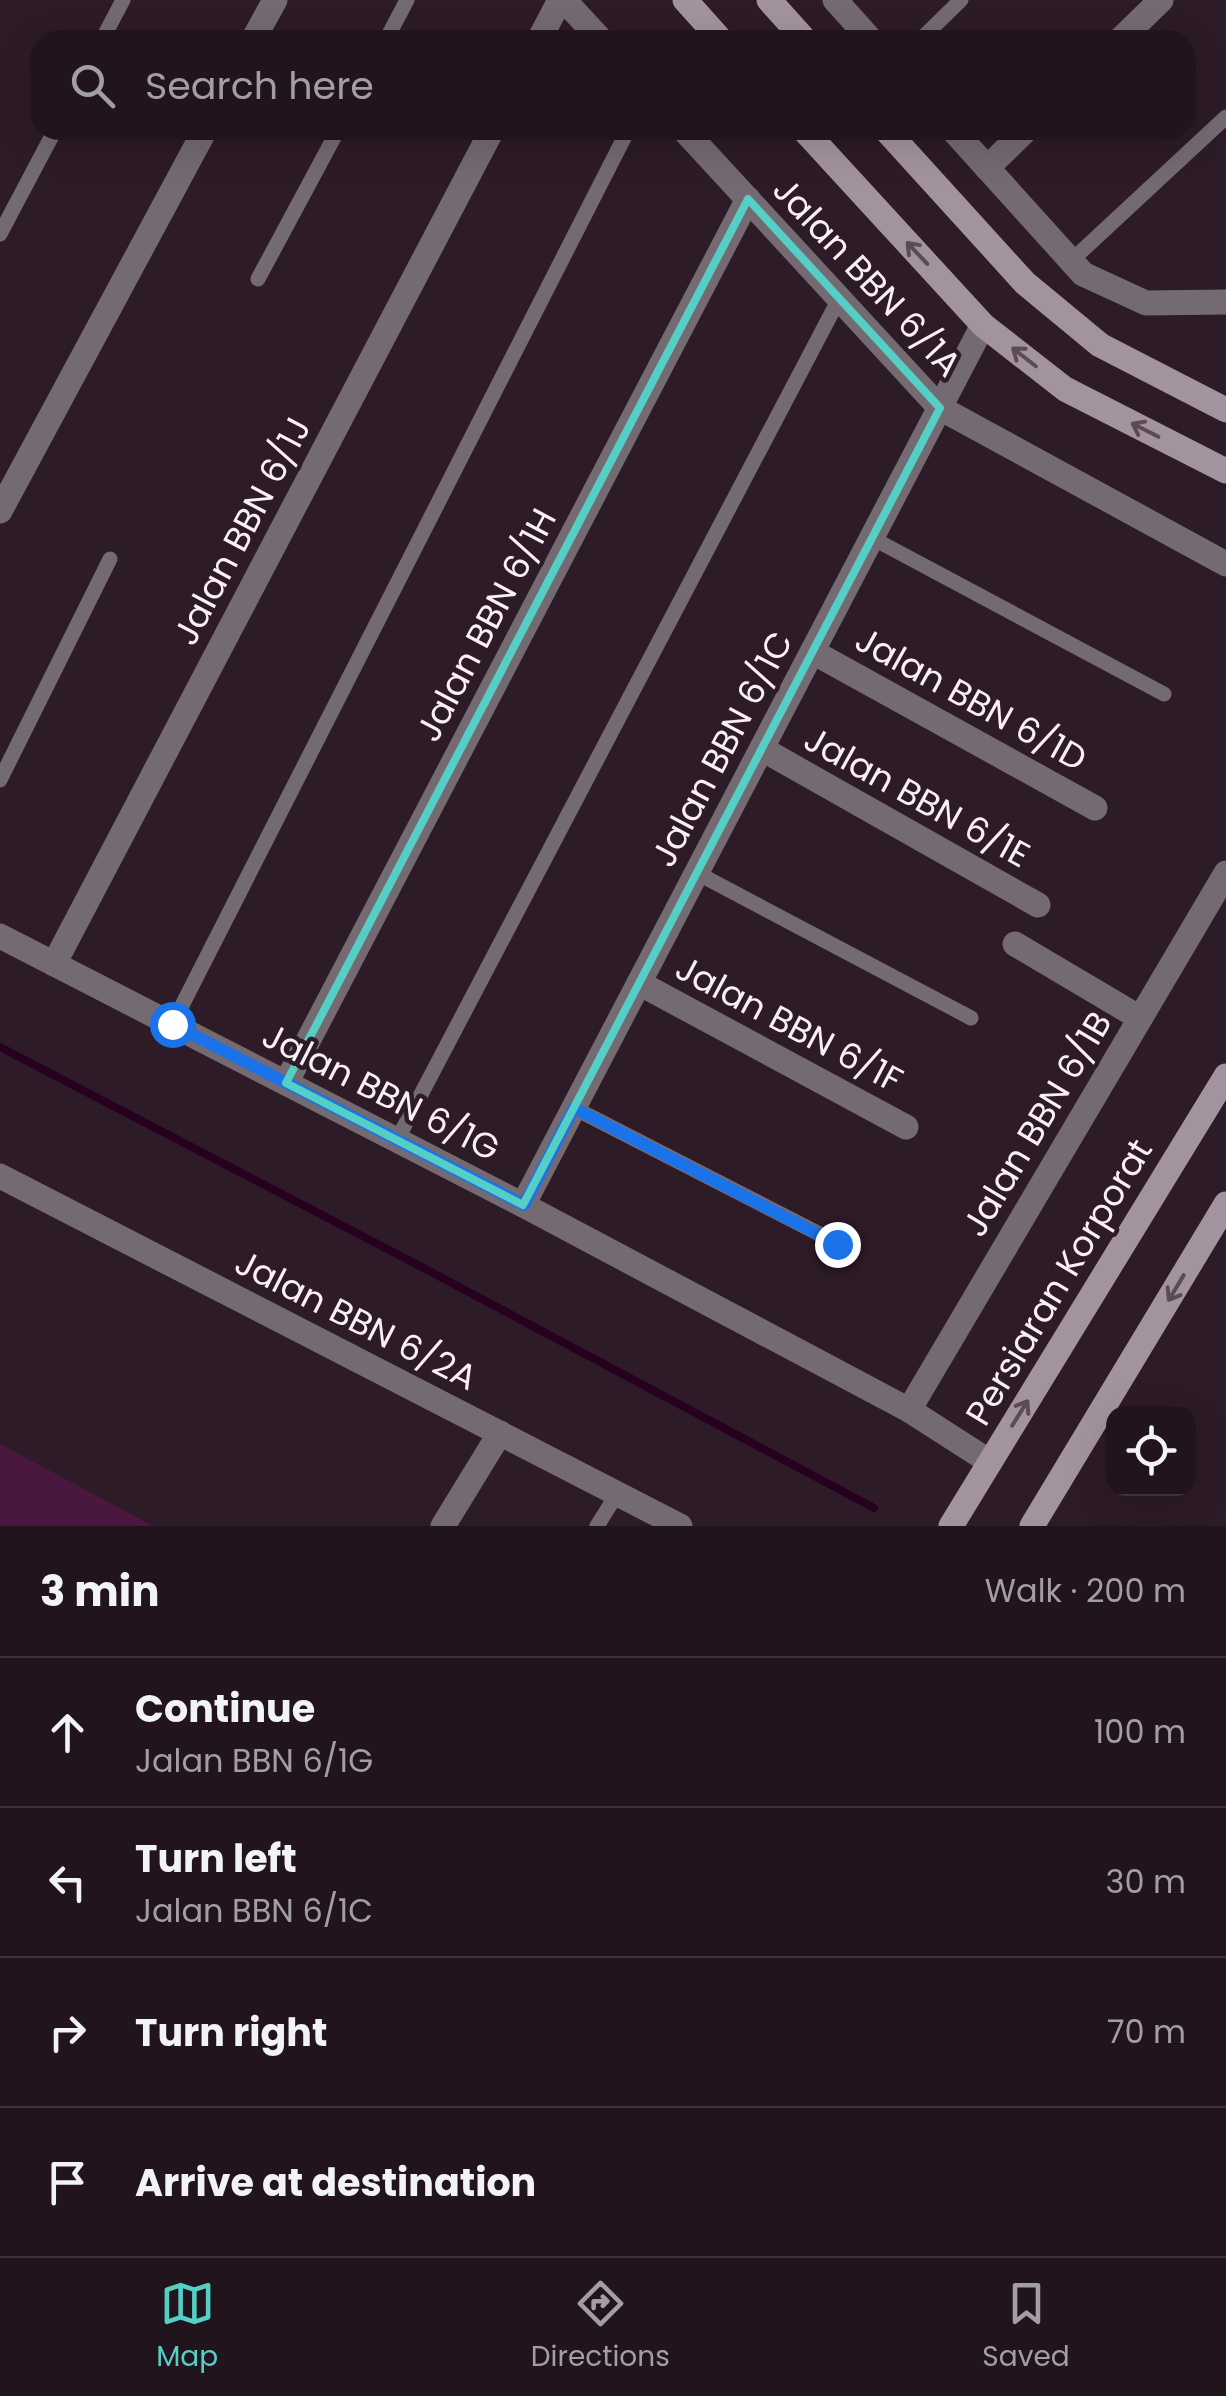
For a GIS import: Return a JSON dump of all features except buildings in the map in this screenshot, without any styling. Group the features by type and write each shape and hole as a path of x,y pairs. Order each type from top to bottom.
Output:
{"street":[{"path":"259,30 275,0"},
{"path":"545,30 562,0 591,30"},
{"path":"684,0 712,30"},
{"path":"768,0 796,30"},
{"path":"835,0 863,30"},
{"path":"1130,30 1162,0"},
{"path":"0,511 200,140"},
{"name":"Jalan BBN 6/1J","path":"54,964 487,140"},
{"name":"Jalan BBN 6/1A","path":"693,140 940,408 1226,564"},
{"path":"813,140 983,325 1065,390 1226,471"},
{"path":"895,140 1025,282 1100,345 1224,405"},
{"path":"962,140 1077,267 1146,303 1226,302"},
{"path":"987,168 1016,140"},
{"name":"Jalan BBN 6/1H","path":"286,1083 748,200"},
{"name":"Jalan BBN 6/1C","path":"524,1205 983,325"},
{"name":"Jalan BBN 6/1D","path":"813,652 1095,808"},
{"name":"Jalan BBN 6/1E","path":"762,749 1038,905"},
{"name":"Jalan BBN 6/1B","path":"909,1410 1226,872"},
{"name":"Jalan BBN 6/1G","path":"0,936 524,1205 909,1410 990,1462"},
{"path":"1015,944 1140,1018"},
{"name":"Jalan BBN 6/1F","path":"639,983 906,1126"},
{"name":"Persiaran Korporat","path":"951,1526 1226,1076"},
{"name":"Jalan BBN 6/2A","path":"0,1176 680,1526"},
{"path":"1032,1526 1226,1204"},
{"path":"442,1526 500,1434"}],"lane":[{"path":"107,30 123,0"},
{"path":"391,30 407,0"},
{"path":"930,30 961,0"},
{"path":"1077,267 1226,117"},
{"path":"0,234 50,140"},
{"path":"258,280 333,140"},
{"path":"172,1024 623,140"},
{"path":"397,1140 839,299"},
{"path":"872,538 1164,694"},
{"path":"0,780 110,559"},
{"path":"697,872 971,1018"},
{"path":"574,1108 837,1244"},
{"path":"598,1526 617,1494"}],"highlighted area":[{"path":"748,199 940,408 523,1205 286,1083"}],"shaded area":[{"path":"0,1444 153,1526 0,1526"}],"waterway":[{"path":"0,1047 874,1508"}],"route":[{"path":"172,1024 524,1205 574,1108 837,1244"}]}
